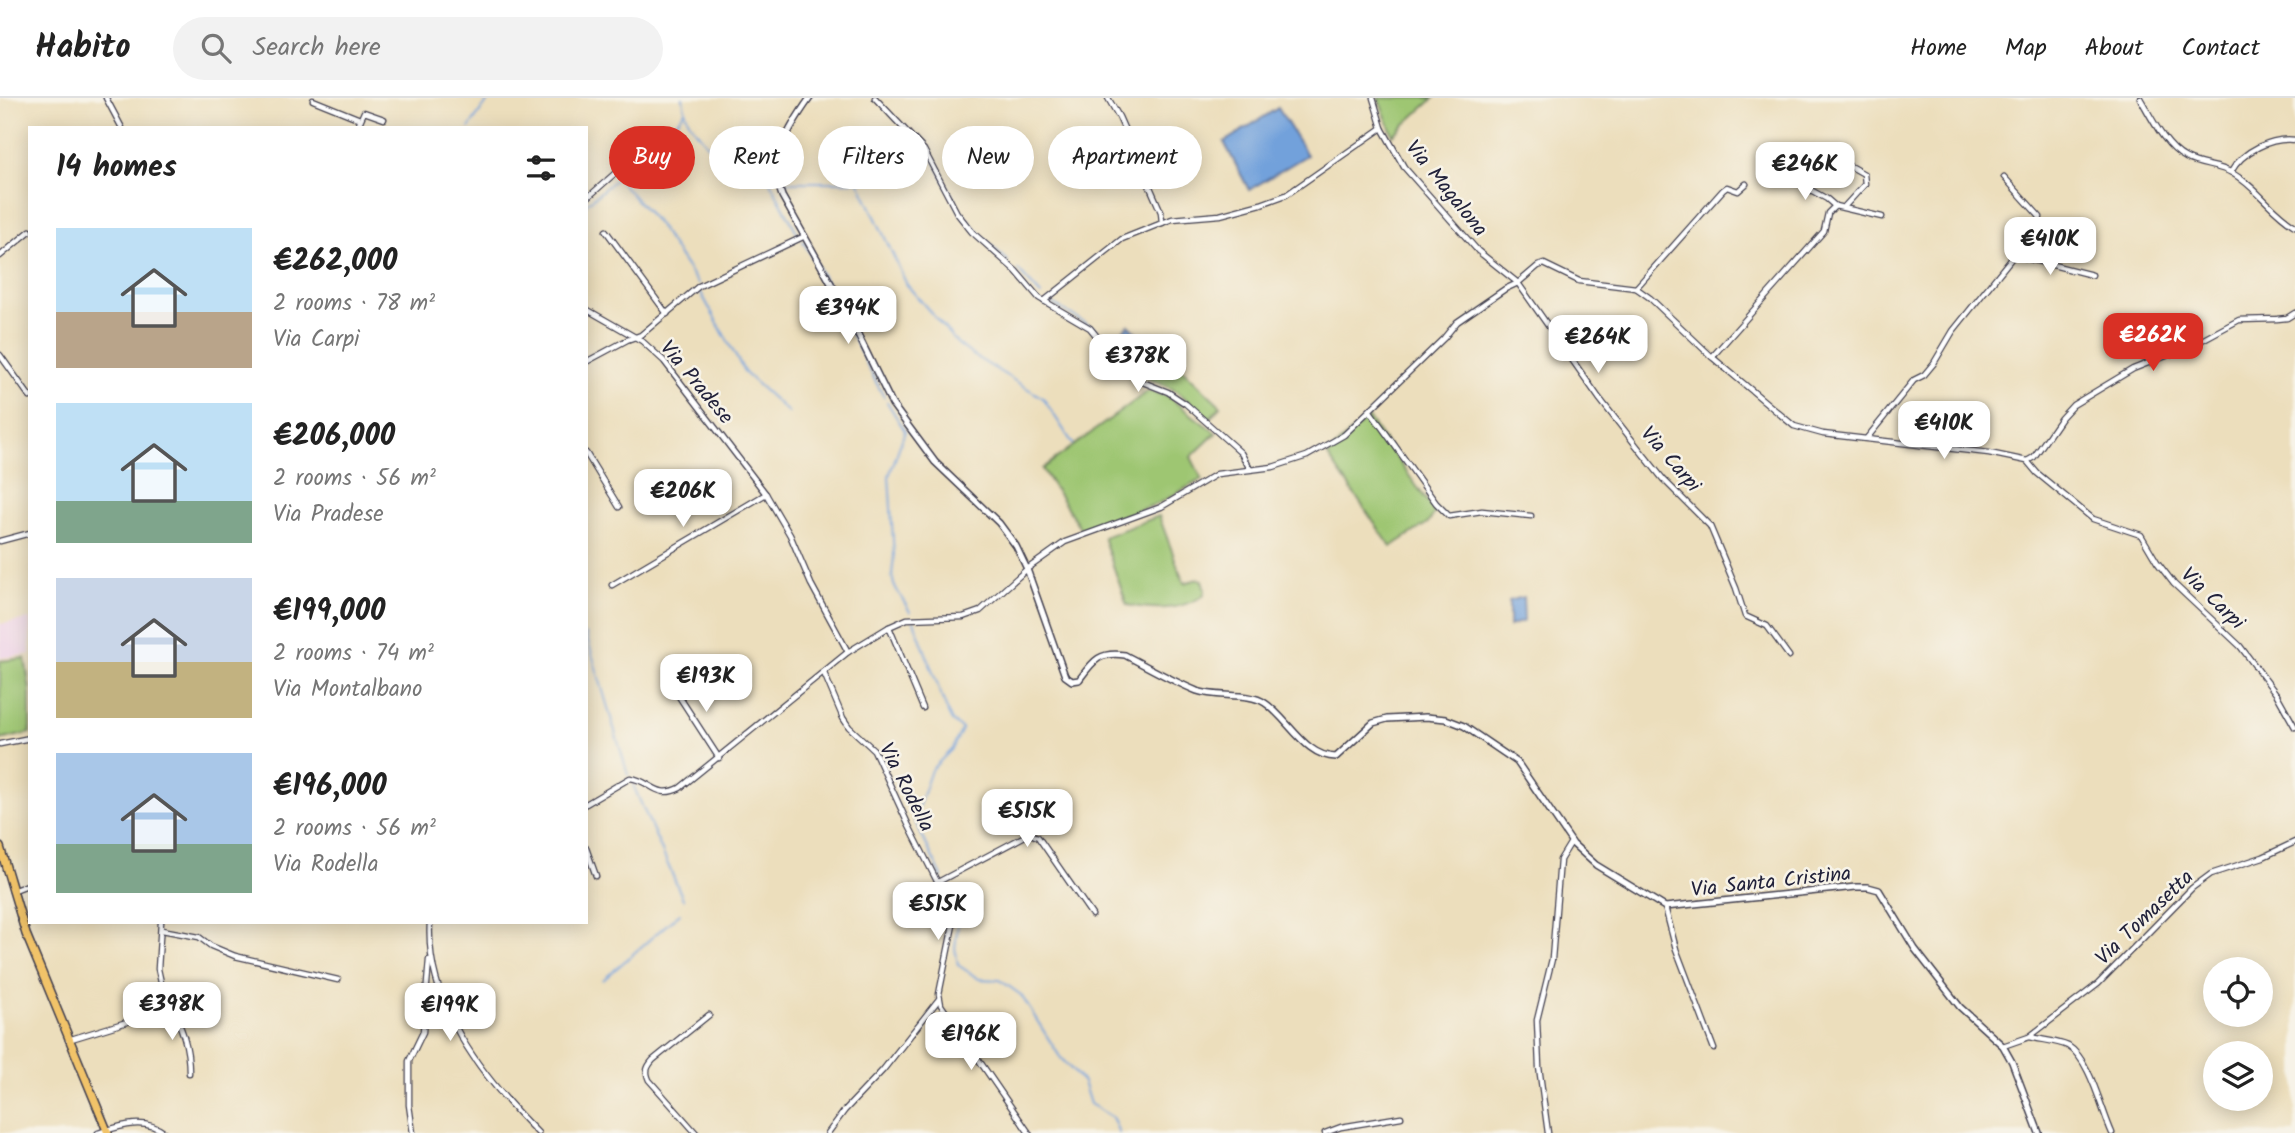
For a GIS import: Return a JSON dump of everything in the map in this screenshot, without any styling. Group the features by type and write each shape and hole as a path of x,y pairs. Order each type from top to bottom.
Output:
{"main road":[{"path":"0,847 26,934 104,1132"}],"street":[{"path":"106,98 121,126"},
{"name":"Via Santa Cristina","path":"810,98 787,133 780,153 777,183 782,196 847,313 892,404 935,462 999,523 1016,546 1027,569 1065,676 1072,681 1079,680 1093,662 1102,656 1112,653 1125,655 1198,691 1216,696 1262,701 1314,751 1326,757 1336,757 1373,723 1387,719 1446,719 1482,736 1517,762 1571,842 1596,865 1665,907 1856,887 1878,890 1915,949 1960,1007 2003,1046 2012,1062 2039,1133"},
{"path":"875,98 924,150 957,213 972,232 1016,271 1044,301 1090,328 1126,372 1168,392 1186,404 1241,453 1250,469"},
{"path":"1108,98 1161,212 1162,223"},
{"name":"Via Magalona","path":"1373,98 1382,128 1404,167 1478,251 1518,283"},
{"path":"2140,98 2161,135 2185,158 2231,172 2258,194 2274,212 2295,226"},
{"path":"313,100 360,119"},
{"path":"358,126 364,112 384,119"},
{"path":"1044,301 1122,239 1172,219 1220,215 1286,195 1382,128"},
{"path":"2231,172 2238,161 2264,145 2280,140 2295,140"},
{"path":"1823,151 1864,174 1865,184 1843,207"},
{"path":"1866,438 1914,380 1929,369 1953,331 2039,224 2040,216 2004,177"},
{"path":"588,197 609,178"},
{"path":"1789,178 1835,206 1882,217"},
{"path":"1636,288 1723,190 1727,187 1738,191 1746,184"},
{"path":"1712,357 1824,231 1828,213 1835,206"},
{"path":"606,231 667,314"},
{"path":"0,256 28,233"},
{"path":"588,361 641,335 699,286 805,236"},
{"path":"2014,255 2092,275"},
{"path":"588,803 630,778 638,778 662,792 671,792 719,758 848,652 907,619 962,617 980,611 1027,569 1065,542 1161,507 1217,474 1273,467 1307,456 1344,435 1444,338 1457,322 1544,264 1579,281 1636,288 1794,426 1823,434 1989,453 2027,461 2034,457 2061,418 2074,405 2133,369 2152,359 2189,347 2239,320 2287,318 2295,313"},
{"name":"Via Carpi","path":"1518,283 1567,355 1639,449 1663,479 1710,526 1745,616 1767,626 1789,656"},
{"name":"Via Pradese","path":"588,310 635,337 664,361 766,494 790,535 811,584 848,652"},
{"path":"0,355 28,394"},
{"path":"1370,411 1436,503 1449,516 1482,510 1531,516"},
{"path":"588,456 619,507"},
{"name":"Via Carpi","path":"2027,461 2037,473 2093,519 2141,535 2174,584 2240,646 2277,695 2295,727"},
{"path":"612,585 766,494"},
{"path":"0,541 28,534"},
{"path":"890,627 923,708"},
{"name":"Via Rodella","path":"824,673 843,718 874,750 951,909 953,925 939,999"},
{"path":"671,684 719,758"},
{"path":"0,744 28,738"},
{"path":"938,882 1030,834 1038,837 1092,915"},
{"path":"1548,1133 1539,1067 1537,1020 1552,959 1560,860 1571,842"},
{"name":"Via Tomasetta","path":"2003,1046 2029,1037 2098,984 2192,888 2211,874 2263,857 2295,842"},
{"path":"588,854 596,876"},
{"path":"12,891 28,885"},
{"name":"Via Santa Cristina","path":"1665,907 1676,950 1714,1049"},
{"path":"161,924 158,969 166,1005 187,1046 189,1073"},
{"path":"413,1133 409,1105 409,1061 423,1032 430,924"},
{"path":"162,930 199,937 211,946 235,956 338,979"},
{"path":"429,952 438,985 464,1044 485,1074 538,1133"},
{"path":"828,1133 845,1110 883,1070 939,999"},
{"path":"939,999 1029,1133"},
{"path":"68,1040 150,1014 166,1005"},
{"path":"696,1133 649,1080 646,1073 647,1066 653,1060 709,1015"},
{"path":"2029,1037 2063,1044 2078,1055 2112,1133"},
{"path":"1325,1133 1341,1127 1401,1117"},
{"path":"104,1132 132,1124 155,1127 164,1133"}],"shaded area":[{"path":"28,619 28,654 0,658 0,624"}],"green space":[{"path":"1378,98 1434,98 1393,135"},
{"path":"1157,345 1221,406 1209,419 1177,391 1132,371"},
{"path":"1148,391 1167,396 1216,433 1191,457 1202,479 1157,504 1081,529 1042,469"},
{"path":"1368,418 1435,512 1429,522 1391,547 1328,456"},
{"path":"1159,516 1184,583 1202,580 1205,590 1203,596 1176,607 1147,608 1127,605 1103,537"},
{"path":"25,658 28,677 28,733 0,740 0,661"}],"water":[{"path":"1278,108 1307,155 1249,190 1224,142"},
{"path":"1129,325 1150,346 1131,366 1111,342"},
{"path":"1523,597 1524,621 1509,626 1509,601"}],"waterway":[{"path":"470,126 490,98"},
{"path":"683,98 690,123 731,171 738,174 766,174 799,236"},
{"path":"685,111 665,137 617,178 657,223 698,284"},
{"path":"932,156 960,211 1008,261"},
{"path":"804,182 818,182"},
{"path":"588,202 609,185"},
{"path":"862,189 907,285 958,344 1043,398 1073,444"},
{"path":"803,241 884,397"},
{"path":"1018,270 1041,295"},
{"path":"700,291 745,373 789,413"},
{"path":"1048,301 1094,328 1117,358"},
{"path":"887,402 905,431 889,476 894,556 892,575 894,585 910,612"},
{"path":"914,621 948,713 952,721 962,729 952,749 931,770 914,819 942,877"},
{"path":"588,641 628,775"},
{"path":"633,785 683,899"},
{"path":"945,883 959,915 955,948 958,965 979,979 1000,980 1021,995 1060,1057 1083,1082 1090,1104 1112,1117 1119,1133"},
{"path":"603,980 680,913"}]}
